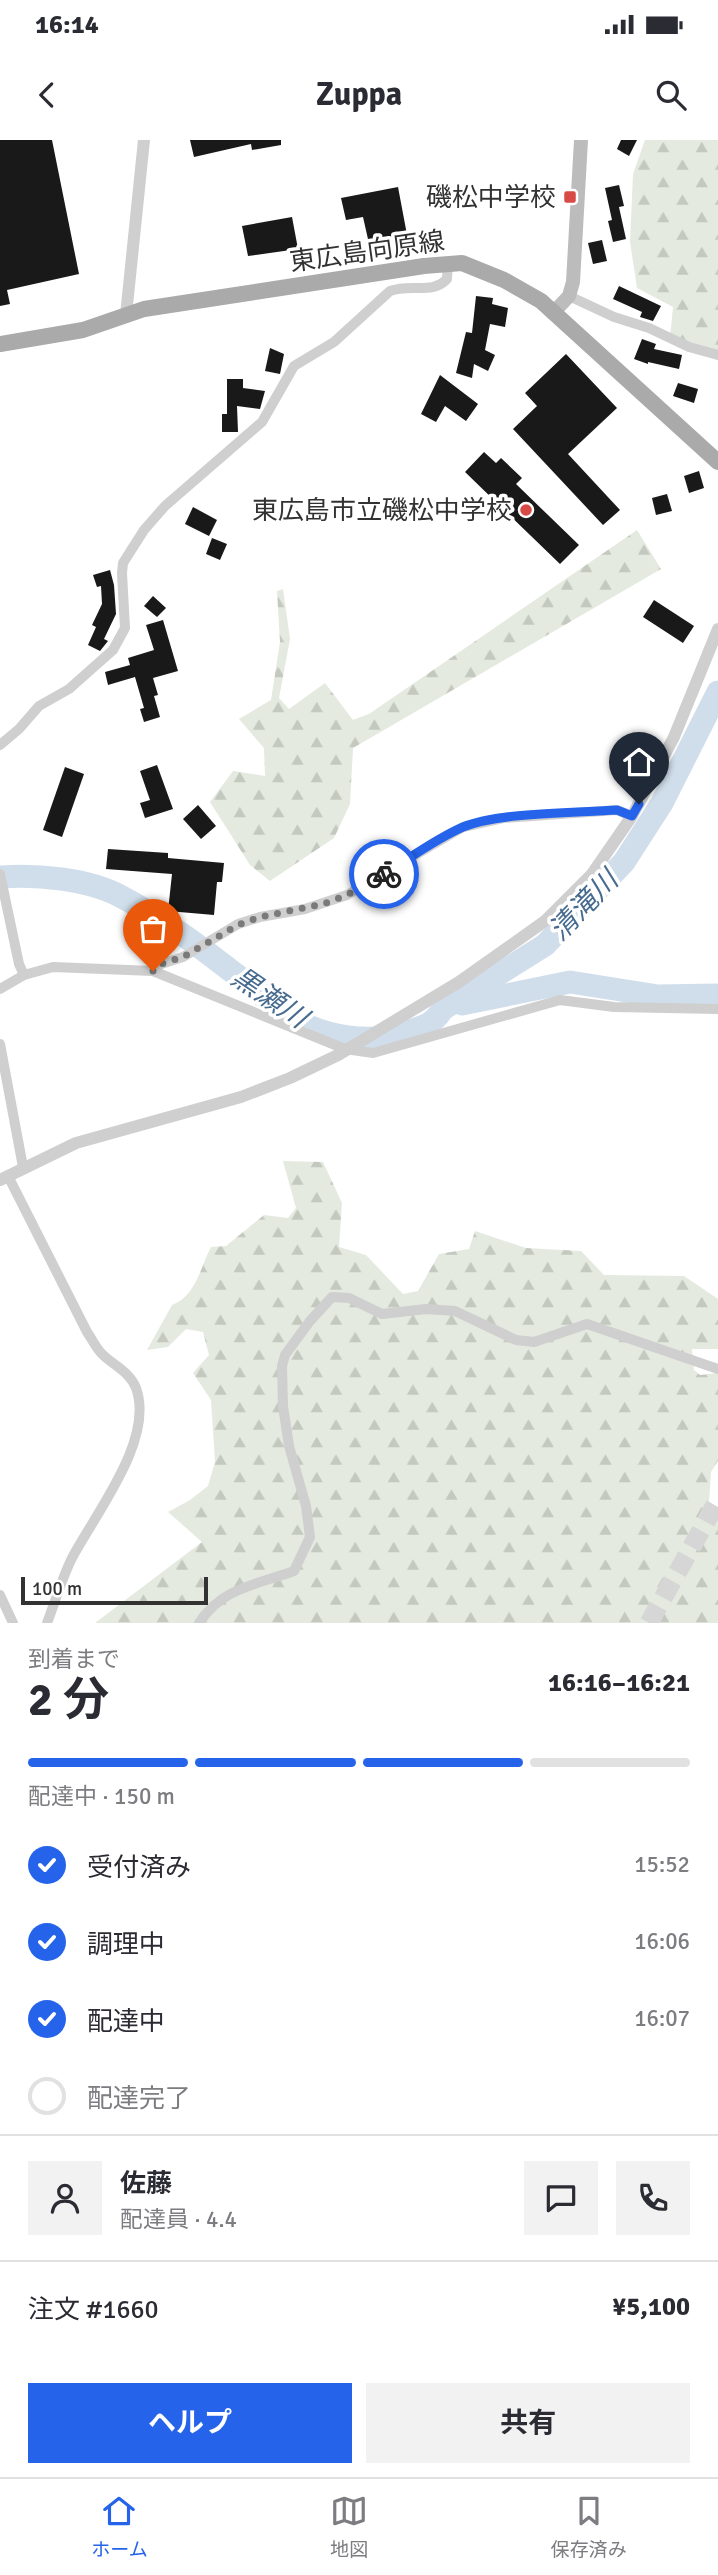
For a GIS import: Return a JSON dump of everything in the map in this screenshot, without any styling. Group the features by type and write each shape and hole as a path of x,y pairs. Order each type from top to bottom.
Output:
{"main road":[{"path":"554,313 569,296 575,267 581,140"},
{"name":"東広島向原線","path":"0,344 83,330 144,309 448,262 462,263 504,280 541,301 718,462"}],"street":[{"path":"126,315 144,140"},
{"path":"0,745 19,729 39,706 69,689 113,650 125,628 122,573 123,563 132,547 165,506 262,422 294,366 334,342 390,291 400,287 430,289 440,286 447,279 448,262"},
{"path":"569,296 689,347 718,355"},
{"path":"47,1623 72,1559 126,1465 135,1434 140,1401 135,1384 123,1370 101,1353 87,1332 4,1178 64,1148 259,1091 346,1049 406,1014 459,982 545,920 592,874 632,816 674,737 718,629"},
{"path":"153,971 161,964 183,957 238,925 260,917 305,909 347,895 463,827 503,818 617,810 632,816"},
{"path":"1,879 19,964 24,975"},
{"path":"0,989 24,975 53,967 153,971 346,1049 373,1054 560,1000 614,1007 718,1009"},
{"path":"0,1044 23,1167"},
{"path":"199,1623 209,1608 223,1597 245,1586 294,1571 310,1537 306,1506 289,1446 283,1406 282,1367 285,1355 303,1329 332,1297 349,1298 382,1314 426,1309 455,1311 516,1340 534,1342 587,1324 718,1369"},
{"path":"0,1595 13,1623"}],"green space":[{"path":"645,140 718,140 718,354 670,338 673,307 637,288 630,242 633,174"},
{"path":"637,530 661,569 353,748 350,804 334,838 270,881 250,865 210,802 233,771 265,776 264,748 239,719 271,700 280,642 277,591 283,589 290,639 279,698 289,709 325,683 353,720 369,714"},
{"path":"283,1161 323,1162 342,1203 339,1247 366,1255 403,1294 418,1291 439,1254 469,1249 475,1231 526,1248 581,1251 604,1275 684,1276 718,1299 718,1349 692,1349 694,1370 700,1375 718,1373 718,1461 711,1472 709,1503 718,1511 718,1623 95,1623 202,1542 168,1512 208,1486 215,1462 211,1400 193,1373 209,1355 203,1332 186,1329 168,1347 147,1350 172,1305 180,1301 192,1288 211,1247 226,1246 264,1215 288,1218 296,1208"}],"building":[{"path":"0,140 52,140 79,274 7,290 10,304 0,306"},
{"path":"190,140 281,140 281,145 252,150 251,144 194,157"},
{"path":"621,140 637,140 629,156 617,149"},
{"path":"619,185 624,206 619,207 626,239 613,242 608,221 612,220 605,188"},
{"path":"398,187 408,240 370,248 363,217 346,220 341,198"},
{"path":"292,217 298,249 248,256 242,226"},
{"path":"602,240 607,261 593,264 588,243"},
{"path":"619,286 661,306 653,321 640,317 642,312 613,299"},
{"path":"476,296 493,298 492,304 508,308 505,327 490,324 485,350 495,355 488,371 474,364 472,378 456,373 466,332 472,333"},
{"path":"642,339 656,344 654,349 682,355 679,369 634,359"},
{"path":"270,348 284,354 280,374 265,371"},
{"path":"566,354 617,408 568,454 620,510 603,525 513,429 537,406 525,393"},
{"path":"440,375 478,404 466,421 445,406 436,422 421,414"},
{"path":"227,379 243,379 243,388 265,391 260,409 237,406 238,432 222,432 222,414 227,414"},
{"path":"678,383 698,389 694,403 673,396"},
{"path":"484,452 496,463 501,458 522,478 516,484 579,545 560,564 465,472"},
{"path":"699,471 704,488 689,493 684,476"},
{"path":"667,494 672,511 656,515 652,498"},
{"path":"193,507 217,520 209,536 185,524"},
{"path":"212,538 227,544 220,560 206,554"},
{"path":"110,570 116,614 104,639 108,641 100,651 88,645 96,627 92,625 102,604 101,586 97,587 93,575"},
{"path":"153,596 166,608 157,617 144,606"},
{"path":"654,600 694,626 683,643 643,617"},
{"path":"163,620 178,671 153,678 158,695 154,696 160,717 144,722 140,709 144,708 135,677 108,685 105,672 130,665 128,658 154,650 146,625"},
{"path":"157,765 173,809 145,818 140,803 150,800 140,771"},
{"path":"65,767 84,774 62,837 43,830"},
{"path":"198,805 216,826 201,839 183,819"},
{"path":"108,849 168,853 168,858 224,863 222,882 217,882 214,915 168,911 172,874 106,869"}],"waterway":[{"name":"黒瀬川","path":"0,877 62,879 93,885 120,896 186,937 283,1011 307,1025 348,1037 376,1038 403,1033 430,1023 443,1009 545,945 624,862 662,803 718,692"},
{"name":"黒瀬川","path":"462,1004 570,982 658,996 718,995"}],"tunnel":[{"path":"649,1623 718,1500"}],"way so far":[{"path":"153,971 161,964 183,957 238,925 260,917 323,904 347,895 384,874"}],"place":[{"name":"磯松中学校","path":"570,197"},
{"name":"東広島市立磯松中学校","path":"526,510"}],"route":[{"path":"384,874 463,827 503,818 617,810 632,816 639,804"}],"water label":[{"name":"清滝川","path":"583,905"}]}
